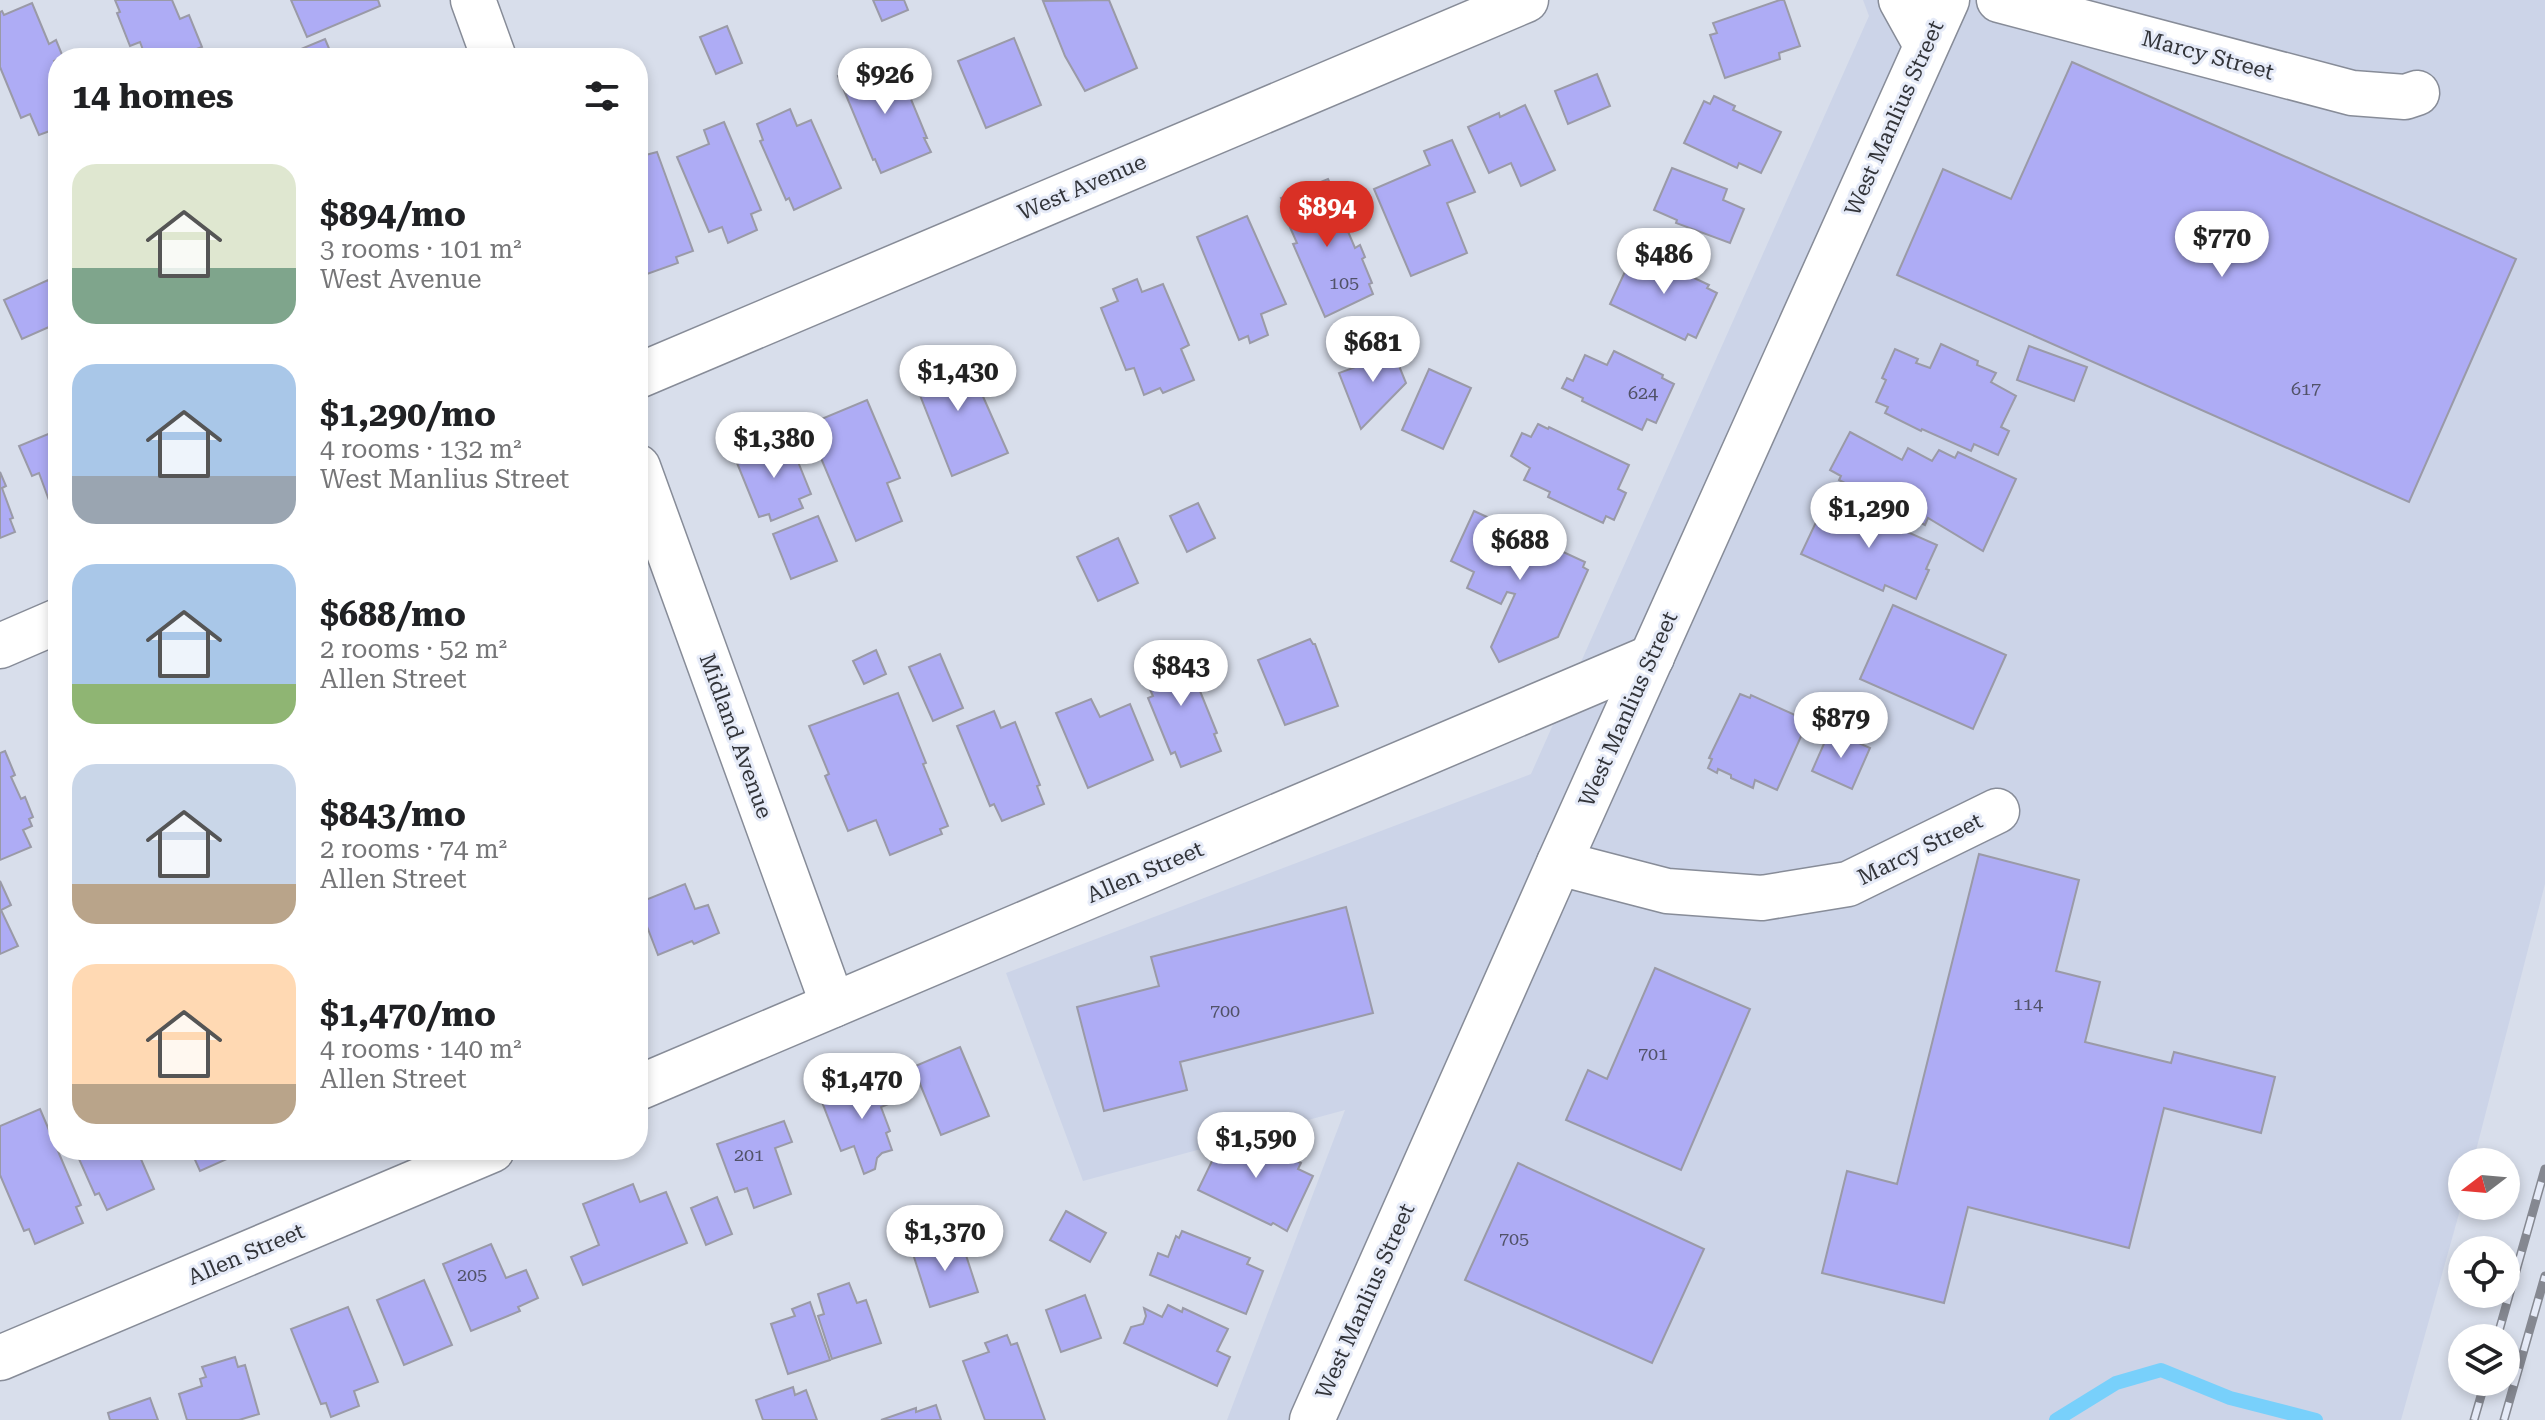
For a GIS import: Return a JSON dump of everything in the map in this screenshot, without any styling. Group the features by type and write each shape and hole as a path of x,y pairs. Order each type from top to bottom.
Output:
{"street":[{"path":"473,0 490,48"},
{"name":"West Avenue","path":"648,372 1526,0"},
{"path":"1901,0 1926,45"},
{"name":"West Manlius Street","path":"1312,1420 1947,0"},
{"name":"Marcy Street","path":"1999,0 2352,93 2405,97 2417,93"},
{"name":"Midland Avenue","path":"648,495 833,1005"},
{"path":"0,646 48,625"},
{"name":"Allen Street","path":"648,1084 1652,657"},
{"name":"Marcy Street","path":"1559,863 1667,891 1762,898 1848,884 1997,811"},
{"name":"Allen Street","path":"0,1358 468,1160"}],"shaded area":[{"path":"1863,0 2545,0 2545,884 2477,1148 2448,1148 2448,1220 2457,1220 2453,1236 2448,1236 2448,1253 2401,1420 1227,1420 1345,1110 1083,1181 1006,973 1531,774 1869,16"}],"building":[{"path":"115,0 172,0 180,19 189,15 202,47 142,48 140,42 130,46 117,13 120,12"},
{"path":"291,0 378,0 380,6 307,37"},
{"path":"873,0 904,0 908,10 882,21"},
{"path":"1109,0 1137,68 1085,91 1065,56 1043,1"},
{"path":"1784,0 1800,46 1779,53 1780,59 1725,78 1710,35 1717,33 1713,23"},
{"path":"32,3 49,44 56,40 59,48 48,48 48,132 39,135 30,114 21,118 0,67 0,12 4,15"},
{"path":"727,26 742,63 716,74 700,37"},
{"path":"1014,38 1041,105 986,128 958,61"},
{"path":"325,39 329,48 304,48"},
{"path":"2072,62 2516,259 2409,502 1897,275 1943,169 2011,199"},
{"path":"896,63 931,152 881,173 838,76 867,65 871,74"},
{"path":"1597,74 1610,106 1568,124 1555,91"},
{"path":"1714,96 1735,106 1733,110 1781,132 1761,173 1739,163 1737,168 1684,143 1704,101 1710,104"},
{"path":"1525,105 1555,170 1521,186 1511,163 1489,173 1468,127"},
{"path":"790,109 797,126 811,120 841,188 794,210 789,198 786,200 760,141 763,140 757,124"},
{"path":"724,122 761,210 751,214 757,230 728,243 722,227 709,232 677,157 709,144 704,130"},
{"path":"1452,140 1475,192 1447,203 1467,253 1411,276 1374,189 1430,165 1424,151"},
{"path":"657,152 693,251 676,257 678,263 648,274 648,154"},
{"path":"1672,168 1727,189 1723,200 1744,209 1730,243 1676,223 1677,220 1654,210"},
{"path":"1328,179 1335,195 1331,197 1342,223 1355,248 1360,245 1365,257 1362,259 1373,294 1325,317 1293,244 1297,243 1281,198"},
{"path":"1247,216 1286,304 1261,314 1268,335 1250,343 1248,336 1239,340 1197,237"},
{"path":"1635,250 1709,285 1707,288 1717,293 1696,338 1688,334 1685,340 1610,304"},
{"path":"1137,279 1142,292 1163,284 1189,345 1181,349 1194,380 1163,393 1160,388 1144,395 1134,368 1126,370 1101,308 1118,301 1113,289"},
{"path":"48,280 48,327 22,339 4,300"},
{"path":"1941,344 1996,373 1991,382 2016,396 2001,427 2009,431 1998,455 1974,444 1971,451 1921,431 1885,413 1888,407 1876,402 1886,380 1882,378 1895,349 1930,368"},
{"path":"1391,346 1406,383 1361,429 1339,373 1372,361 1370,355"},
{"path":"2029,346 2087,367 2074,401 2017,380"},
{"path":"962,349 1008,453 952,476 910,370"},
{"path":"1614,351 1663,375 1662,378 1674,384 1656,423 1647,419 1642,430 1562,388 1567,378 1573,381 1585,355 1607,365"},
{"path":"1429,369 1471,388 1443,449 1402,430"},
{"path":"867,400 900,478 887,483 902,521 856,541 807,425"},
{"path":"1538,424 1629,465 1618,489 1626,493 1614,520 1606,516 1603,523 1548,497 1550,492 1524,480 1530,468 1511,456 1522,433 1531,437"},
{"path":"1850,432 1902,460 1908,448 1932,461 1939,450 1955,458 1958,452 2016,479 1983,551 1928,518 1925,525 1839,480 1841,476 1830,470"},
{"path":"48,434 48,498 39,473 32,476 19,446"},
{"path":"771,441 774,448 790,442 811,494 799,499 803,508 771,521 769,514 759,517 737,463 750,458 747,450"},
{"path":"0,472 6,486 2,488 15,532 0,538"},
{"path":"1826,501 1937,545 1916,599 1885,585 1883,591 1801,554"},
{"path":"1198,503 1215,538 1187,552 1170,516"},
{"path":"1474,511 1585,562 1583,567 1588,570 1558,637 1499,662 1491,647 1515,594 1507,592 1501,604 1467,588 1474,572 1451,561"},
{"path":"818,516 837,561 791,579 773,534"},
{"path":"1118,538 1138,583 1098,601 1077,557"},
{"path":"1893,605 2006,655 1973,729 1860,679"},
{"path":"1310,639 1315,644 1338,706 1285,725 1258,660"},
{"path":"1177,645 1182,656 1185,654 1217,733 1214,734 1221,751 1181,767 1175,752 1171,754 1148,698 1153,696 1145,679 1154,674 1148,657"},
{"path":"876,650 886,674 864,684 853,661"},
{"path":"940,654 963,708 933,721 909,667"},
{"path":"898,693 948,826 940,829 942,834 890,855 876,820 848,831 825,776 829,774 809,726"},
{"path":"1740,694 1750,698 1751,695 1797,716 1800,710 1811,714 1777,790 1755,780 1753,788 1718,769 1717,773 1708,768 1712,759 1709,758"},
{"path":"1091,699 1100,717 1130,704 1153,760 1088,788 1056,713"},
{"path":"994,711 1001,728 1015,722 1040,785 1037,786 1044,804 1002,821 994,804 990,806 957,726"},
{"path":"1830,730 1870,748 1852,789 1812,771"},
{"path":"5,751 15,775 11,777 21,799 25,797 33,817 29,819 32,826 23,830 31,847 0,860 0,753"},
{"path":"1979,854 2079,880 2056,971 2100,982 2085,1042 2171,1063 2174,1052 2275,1077 2261,1133 2164,1108 2129,1248 1968,1207 1944,1303 1822,1273 1847,1171 1897,1184"},
{"path":"0,881 11,905 1,910 18,946 0,954"},
{"path":"685,884 695,909 708,905 719,933 658,955 648,929 648,899"},
{"path":"1346,907 1373,1013 1180,1062 1187,1090 1104,1111 1077,1007 1159,986 1151,957"},
{"path":"1655,968 1750,1009 1681,1170 1566,1120 1588,1070 1607,1079"},
{"path":"960,1047 989,1116 941,1135 913,1067"},
{"path":"888,1077 896,1101 881,1107 890,1131 886,1133 892,1150 882,1153 877,1158 875,1169 864,1174 854,1146 841,1151 822,1102"},
{"path":"40,1109 48,1128 48,1160 62,1160 81,1205 76,1207 83,1223 35,1244 29,1229 24,1231 0,1175 0,1126"},
{"path":"784,1121 792,1142 775,1148 791,1194 754,1208 747,1188 735,1192 717,1144"},
{"path":"1228,1128 1301,1163 1298,1169 1313,1176 1287,1231 1198,1190"},
{"path":"79,1160 141,1160 154,1189 107,1210 99,1193 95,1195"},
{"path":"195,1160 225,1160 200,1171"},
{"path":"1518,1163 1704,1249 1652,1363 1465,1280"},
{"path":"633,1184 640,1202 666,1192 687,1243 583,1285 571,1257 599,1245 583,1204"},
{"path":"717,1197 732,1234 706,1245 691,1208"},
{"path":"1066,1211 1106,1233 1090,1262 1050,1240"},
{"path":"1182,1231 1250,1258 1247,1264 1263,1271 1246,1314 1150,1275 1158,1253 1168,1257 1176,1236 1179,1238"},
{"path":"961,1240 978,1292 930,1307 913,1254"},
{"path":"491,1244 506,1278 526,1270 538,1298 518,1307 520,1311 471,1331 443,1264"},
{"path":"424,1280 452,1345 404,1365 377,1300"},
{"path":"849,1283 857,1303 866,1300 881,1343 832,1359 818,1316 824,1314 818,1294"},
{"path":"1085,1295 1101,1338 1061,1352 1046,1310"},
{"path":"810,1302 830,1360 788,1374 771,1324 795,1316 792,1309"},
{"path":"1168,1305 1182,1312 1183,1308 1228,1329 1217,1351 1230,1357 1217,1386 1124,1343 1131,1327 1143,1324 1146,1316 1144,1308 1162,1317"},
{"path":"348,1307 378,1382 354,1391 359,1406 331,1417 326,1403 321,1404 291,1329"},
{"path":"1007,1335 1011,1345 1017,1343 1045,1420 985,1420 963,1361 989,1352 985,1343"},
{"path":"235,1357 238,1367 245,1365 259,1414 239,1420 187,1420 179,1394 202,1386 200,1379 206,1377 202,1367"},
{"path":"793,1387 795,1395 806,1390 817,1420 763,1420 756,1400"},
{"path":"150,1398 158,1420 110,1420 108,1413"},
{"path":"936,1405 941,1420 881,1420 916,1408 916,1412"}],"waterway":[{"path":"2056,1420 2116,1383 2161,1370 2230,1398 2316,1420"}],"railway":[{"path":"2501,1324 2545,1169"},
{"path":"2504,1420 2545,1276"},
{"path":"2474,1420 2481,1396"}]}
